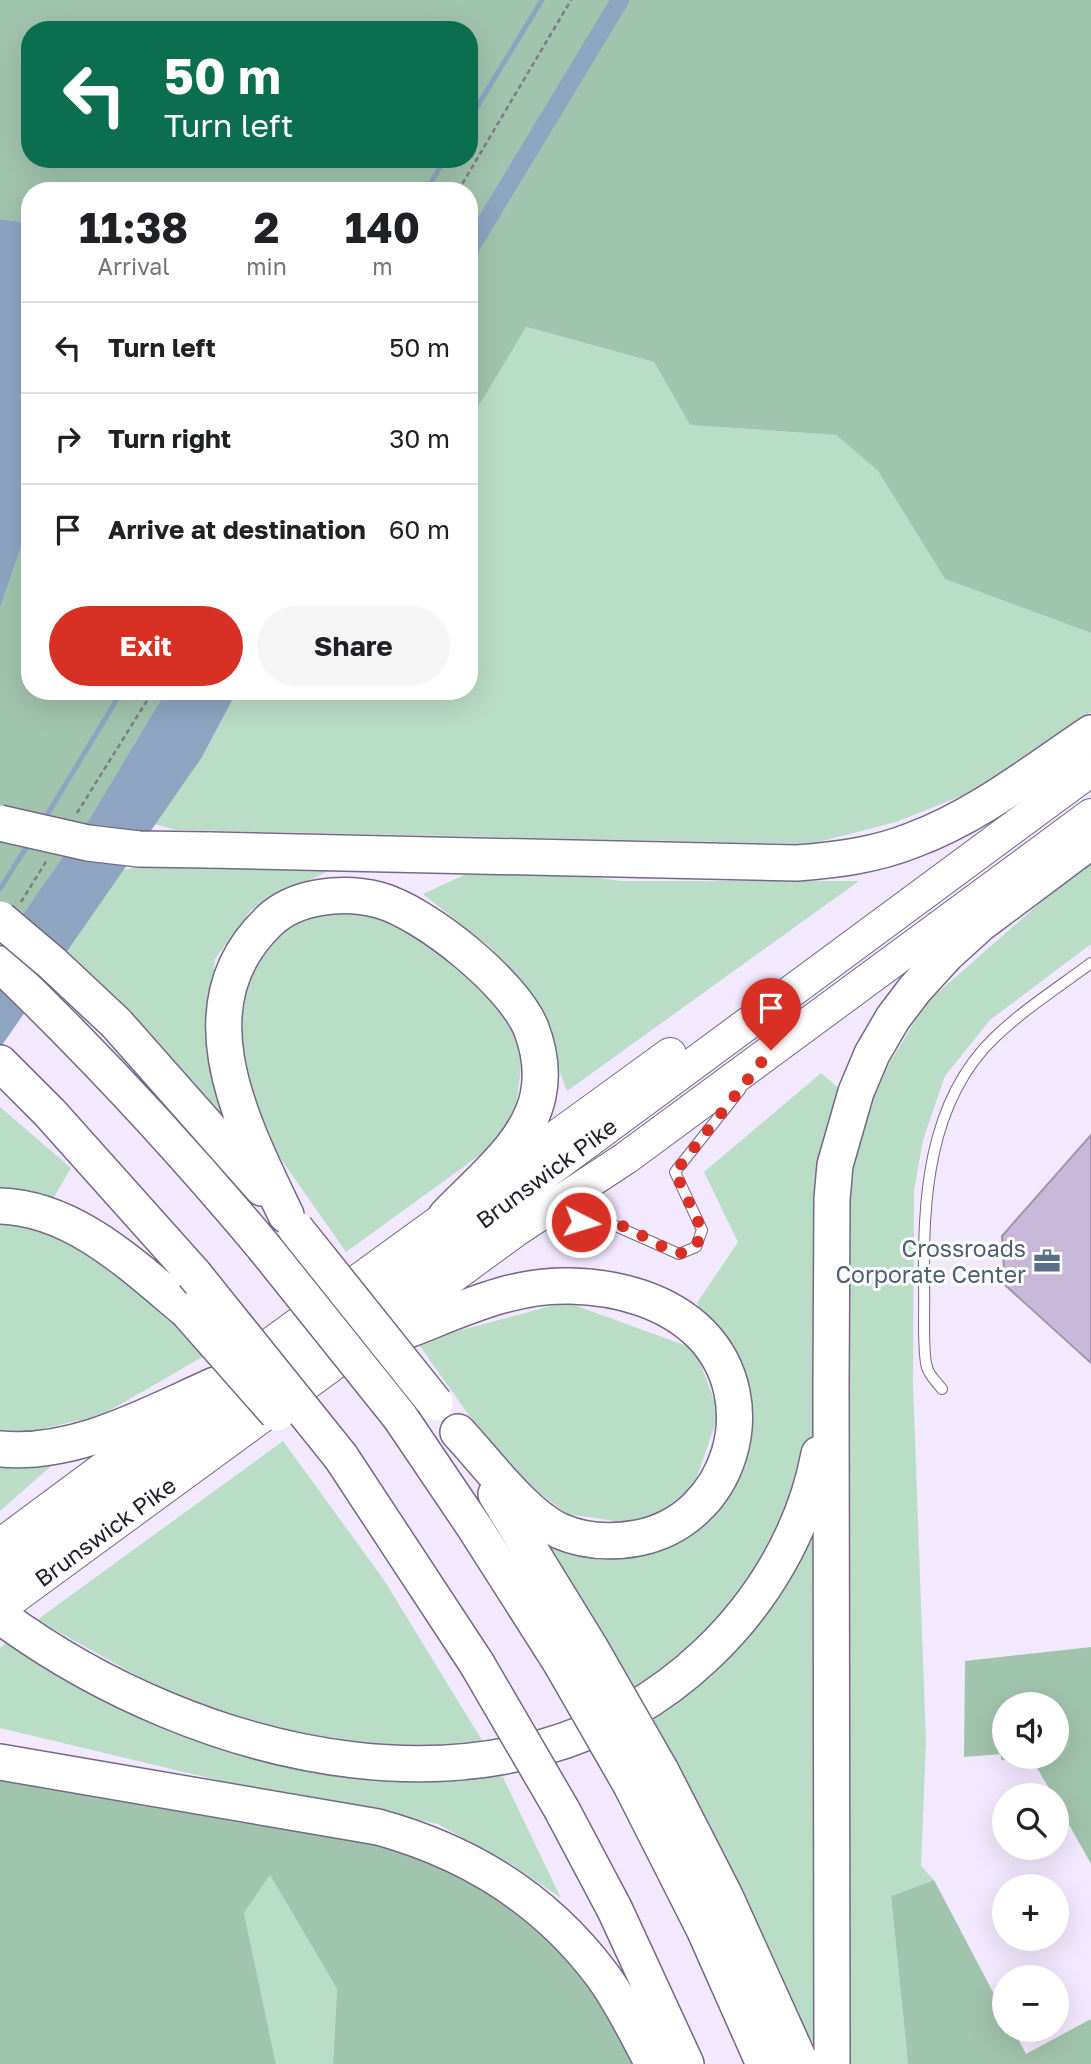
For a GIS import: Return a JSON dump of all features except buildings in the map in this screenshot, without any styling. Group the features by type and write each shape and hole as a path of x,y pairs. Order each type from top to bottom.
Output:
{"highway":[{"path":"0,823 88,843 139,849 783,863 836,860 873,852 940,829 973,812 1091,733"},
{"name":"Brunswick Pike","path":"0,1576 1091,770"},
{"name":"Brunswick Pike","path":"0,1608 515,1231 658,1135 1091,815"},
{"path":"832,2064 831,1385 832,1199 835,1165 856,1092 872,1054 900,1008 947,954 980,924 1091,841"},
{"path":"291,1222 262,1165 233,1089 224,1041 226,995 244,950 274,916 289,907 311,900 344,896 380,901 401,909 471,957 519,1007 537,1048 539,1093 533,1115 512,1147 446,1216"},
{"path":"0,919 116,1023 291,1222 435,1403 458,1432 540,1518 559,1530 580,1538 622,1541 648,1536 668,1528 688,1515 706,1498 728,1461 734,1438 733,1397 726,1375 702,1335 657,1304 617,1291 567,1286 532,1289 460,1308 405,1331 357,1345"},
{"path":"0,964 89,1052 193,1163 263,1246 400,1417 475,1528 576,1656"},
{"path":"0,1545 684,1044 757,998 820,968"},
{"path":"0,1063 50,1113 194,1274 427,1586 477,1664 562,1810 615,1910 686,2064"},
{"path":"0,1206 19,1206 72,1225 136,1269 187,1311 336,1465"},
{"path":"0,1449 37,1448 77,1442 129,1423 215,1385"},
{"path":"0,1616 67,1661 130,1693 185,1717 296,1751 391,1764 475,1762 562,1743 617,1719 661,1693 722,1641 748,1610 771,1577 790,1542 807,1499 817,1464 831,1385"},
{"path":"458,1432 576,1656 646,1778 725,1896 801,2064"},
{"path":"0,1762 378,1827 448,1850 517,1891 549,1916 577,1944 613,1991 653,2064"},
{"path":"646,1778 704,1930 764,2064"}],"lane":[{"path":"942,1389 926,1366 923,1226 936,1140 960,1083 992,1039 1091,963"},
{"path":"589,1197 560,1224 602,1220 679,1254 696,1247 702,1230 675,1172 771,1050"},
{"path":"599,1188 658,1135"}],"path":[{"path":"478,157 571,0"}],"green space":[{"path":"0,0 1091,0 1091,633 945,579 878,471 836,435 690,425 654,362 526,327 478,407 478,182 21,182 21,222 0,219"},
{"path":"525,327 654,362 690,425 836,435 878,471 945,579 1091,633 1091,712 989,785 896,822 811,844 177,830 154,824 202,757 232,700 478,700 478,407"},
{"path":"21,547 21,700 161,700 90,818 19,920 0,902 0,608"},
{"path":"1091,858 1091,944 990,1020 945,1076 923,1140 914,1191 913,1384 926,1742 921,1866 934,1880 891,1896 908,2064 846,2064 843,2055 806,2039 653,1721 631,1680 545,1542 690,1538 746,1465 751,1399 697,1303 738,1242 704,1172 821,1073 862,1108 926,1003"},
{"path":"155,863 336,867 251,910 215,959 209,1029 225,1118 62,959 123,870"},
{"path":"477,869 556,873 622,881 859,881 567,1091 537,1011 493,950 423,894"},
{"path":"355,902 400,921 487,985 524,1044 513,1131 346,1252 264,1135 232,1038 250,961 297,912"},
{"path":"0,1107 71,1168 54,1197 0,1193"},
{"path":"21,1219 85,1239 147,1291 204,1356 102,1415 15,1435 0,1433 0,1222"},
{"path":"566,1302 695,1349 719,1413 694,1486 642,1525 567,1514 516,1475 417,1342"},
{"path":"283,1441 384,1580 483,1742 412,1748 301,1735 170,1694 37,1620"},
{"path":"0,1461 57,1461 0,1511"},
{"path":"8,1641 148,1712 498,1767 561,1898 512,1865 438,1824 230,1783 0,1728 0,1648"},
{"path":"1091,1647 1091,1864 1069,1825 1069,1783 1046,1783 1038,1769 1069,1769 1069,1692 992,1692 992,1755 964,1757 965,1661"},
{"path":"0,1778 408,1845 520,1905 592,1983 637,2064 333,2064 337,1989 270,1875 244,1913 276,2064 0,2064"},
{"path":"270,1875 337,1989 333,2064 276,2064 244,1913"},
{"path":"934,1880 992,1990 992,2042 1020,2042 1026,2054 1048,2042 1069,2042 1069,2031 1091,2019 1091,2064 908,2064 891,1896"}],"water":[{"path":"0,219 21,222 21,547 0,608"},
{"path":"161,700 232,700 202,757 0,1048 0,947 90,818"}],"waterway":[{"path":"478,105 542,0"},
{"path":"478,235 620,0"},
{"path":"431,182 440,168"},
{"path":"44,820 117,700"},
{"path":"0,889 29,843"}],"place":[{"name":"Crossroads Corporate Center","path":"1047,1261"}],"route":[{"path":"581,1222 602,1220 679,1254 696,1247 702,1230 675,1172 771,1050"}]}
